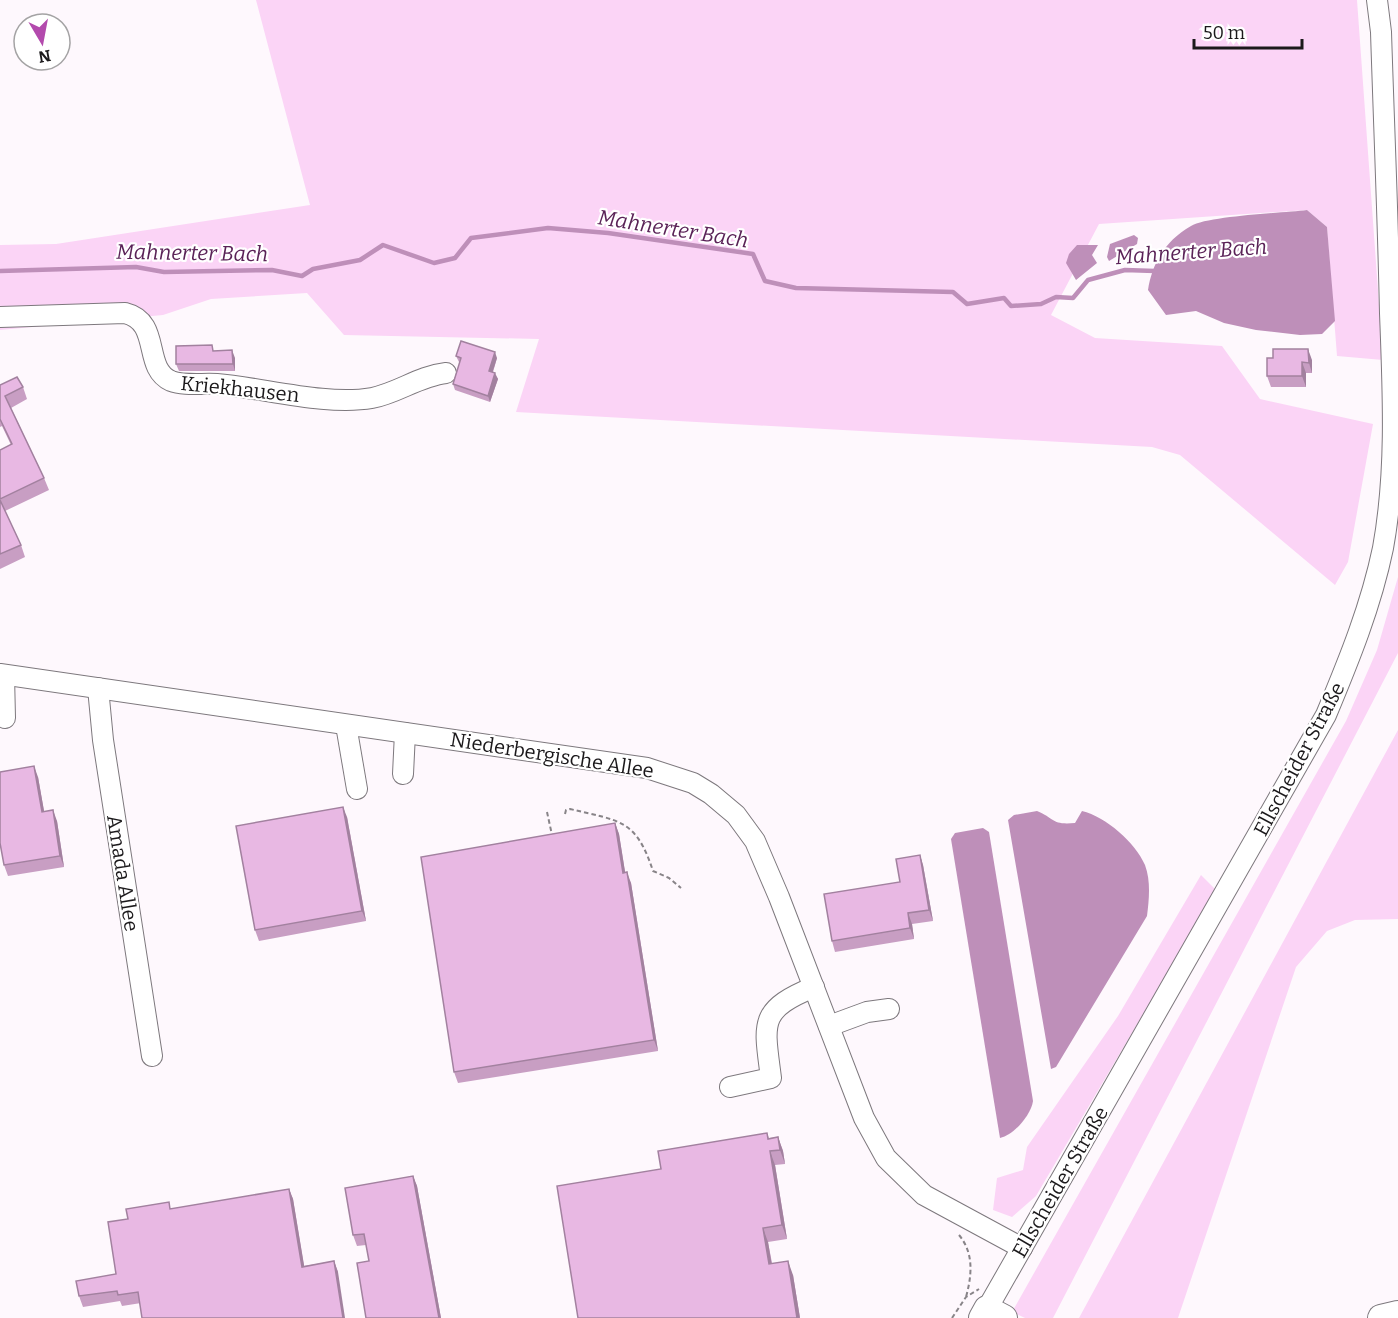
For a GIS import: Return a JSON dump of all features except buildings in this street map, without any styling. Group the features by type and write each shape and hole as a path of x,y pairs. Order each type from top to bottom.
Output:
{"main road":[{"path":"1381,1318 1398,1314"}],"street":[{"name":"Ellscheider Straße","path":"985,1311 1326,715 1356,643 1381,558 1392,475 1393,265 1377,0"},
{"name":"Kriekhausen","path":"0,317 125,313 137,315 144,323 158,368 168,379 178,383 216,384 319,397 369,399 418,379 446,373"},
{"name":"Niederbergische Allee","path":"2,675 647,768 682,779 711,794 736,815 767,864 864,1118 886,1158 924,1195 1022,1248"},
{"path":"2,675 5,718"},
{"name":"Amada Allee","path":"106,689 157,1055"},
{"path":"346,725 357,789"},
{"path":"403,774 405,733"},
{"path":"730,1087 773,1087 766,1028 770,1015 780,1004 813,987"},
{"path":"829,1026 867,1012 889,1009"}],"path":[{"path":"565,814 570,809 624,824 644,845 653,871 669,878 681,888"},
{"path":"547,812 552,837"},
{"path":"954,1229 967,1247 971,1270 985,1311"}],"shaded area":[{"path":"256,0 1357,0 1383,360 1337,356 1327,227 1307,210 1099,224 1051,315 1095,338 1222,346 1260,399 1373,424 1348,562 1335,585 1180,455 1152,447 516,412 539,339 344,335 307,293 211,299 163,315 0,330 0,245 56,244 310,205"},
{"path":"1398,577 1398,653 1053,1318 1025,1318 1012,1312 1346,721 1377,650"},
{"path":"1398,730 1398,919 1355,920 1327,931 1296,967 1178,1318 1079,1318"},
{"path":"1201,875 1216,890 1036,1196 1012,1217 993,1210 997,1178 1023,1170 1027,1147 1118,1016"}],"water":[{"path":"1307,210 1327,227 1335,321 1322,334 1300,335 1256,330 1224,323 1196,311 1166,315 1148,290 1153,271 1167,245 1191,226 1229,217"},
{"path":"1134,235 1138,238 1137,244 1109,261 1107,257 1110,244"},
{"path":"1077,245 1098,245 1092,255 1097,263 1076,280 1066,263 1069,254"},
{"path":"1037,811 1057,822 1075,823 1082,811 1101,819 1127,839 1140,856 1147,871 1149,884 1147,916 1056,1067 1051,1069 1008,820 1014,815"},
{"path":"983,828 989,832 1033,1101 1021,1124 1011,1133 1000,1138 951,839 955,833"}],"waterway":[{"name":"Mahnerter Bach","path":"0,271 136,267 164,272 272,270 302,276 313,269 360,260 383,245 434,263 455,258 471,238 548,228 608,233 753,254 765,281 796,288 953,292 967,304 1004,298 1011,306 1041,304 1056,297 1073,298 1088,280 1125,270 1155,271"}]}
